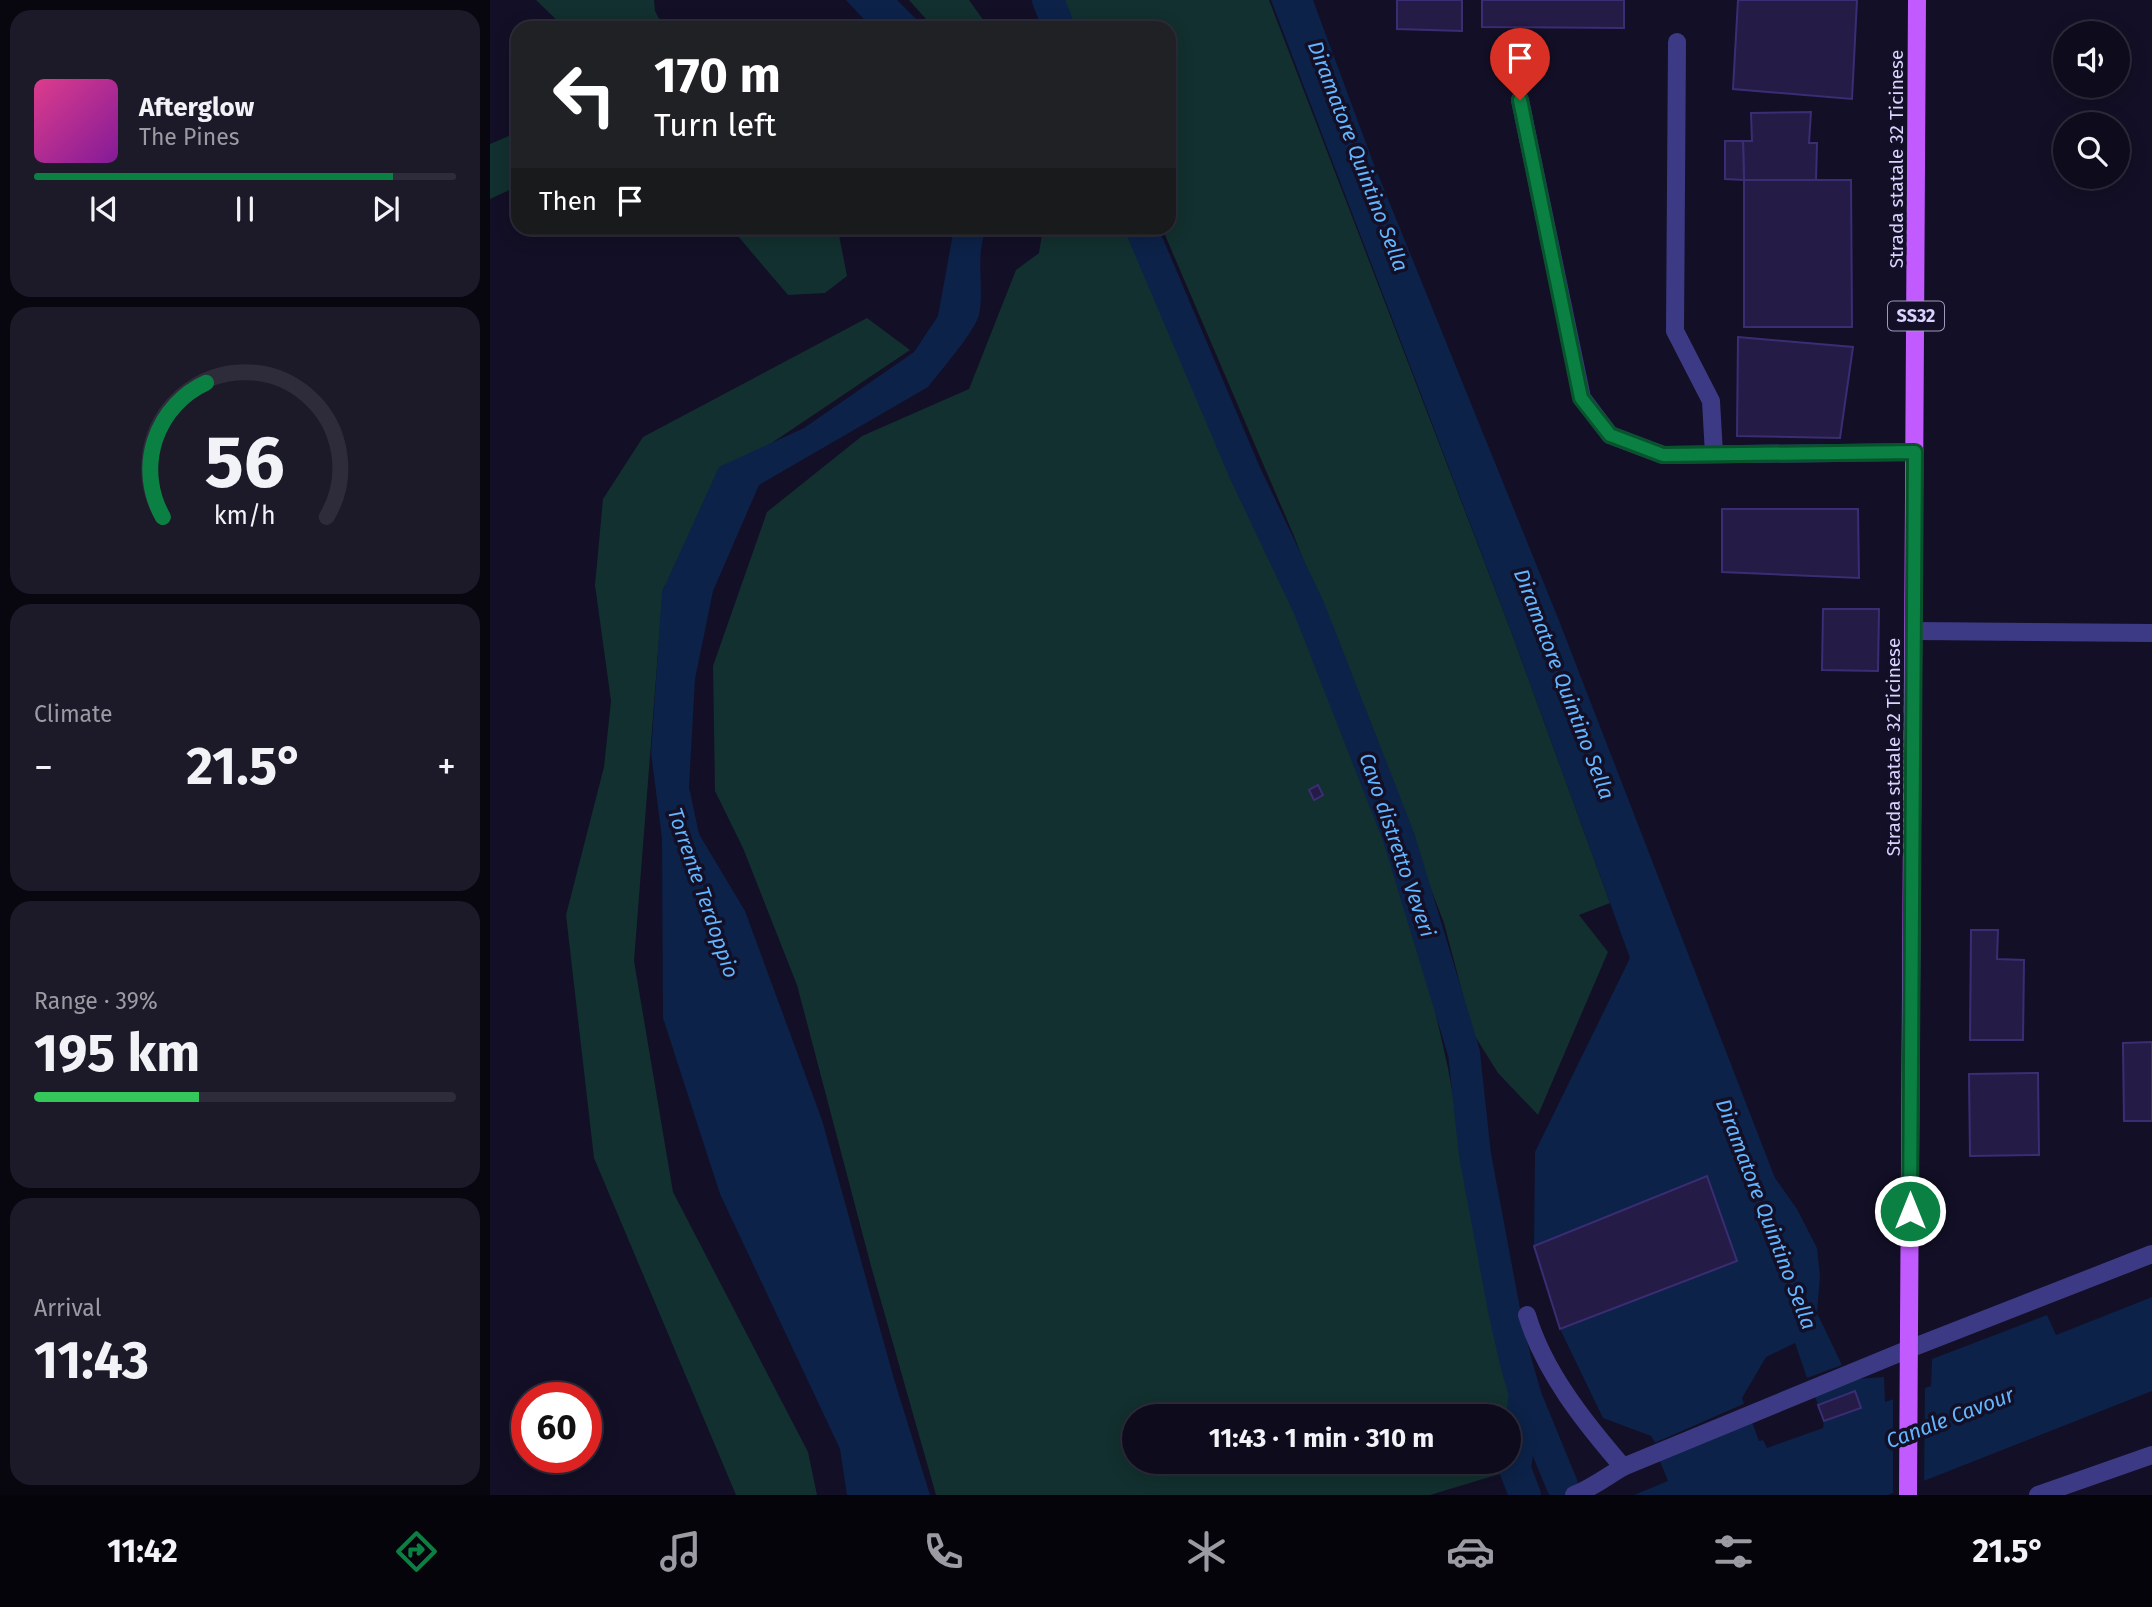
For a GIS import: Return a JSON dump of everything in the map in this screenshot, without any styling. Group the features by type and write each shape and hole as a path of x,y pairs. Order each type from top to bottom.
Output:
{"main road":[{"name":"Strada statale 32 Ticinese","path":"1908,1495 1917,0"}],"lane":[{"path":"1677,42 1675,331 1711,401 1714,454"},
{"path":"1520,100 1581,398 1610,435 1663,455 1915,452"},
{"path":"1914,631 2152,633"},
{"path":"1574,1495 1591,1489 1623,1467 1909,1349 2152,1254"},
{"path":"1527,1315 1533,1336 1558,1379 1597,1437 1623,1467"},
{"path":"2038,1495 2152,1455"}],"green space":[{"path":"536,0 654,0 655,11 660,21 558,21"},
{"path":"909,0 969,0 984,21 928,21"},
{"path":"1063,0 1269,0 1511,631 1610,903 1579,915 1608,952 1538,1115 1498,1073 1473,1033 1444,923 1376,746 1294,536 1165,235 1176,235 1176,21 1072,21"},
{"path":"511,135 511,189 490,199 490,144"},
{"path":"737,235 839,235 847,276 825,293 788,295"},
{"path":"1042,235 1132,235 1313,653 1394,858 1422,953 1448,1068 1477,1230 1513,1396 1512,1404 1122,1404 1122,1474 1500,1474 1430,1495 936,1495 871,1266 797,985 743,848 715,791 713,666 767,512 862,436 969,389 1016,270 1039,253"},
{"path":"867,318 910,350 739,465 663,589 634,961 673,1192 808,1452 817,1495 736,1495 594,1158 566,915 604,767 611,701 595,585 603,499 643,437"}],"water":[{"path":"846,0 897,0 918,21 866,21"},
{"name":"Diramatore Quintino Sella","path":"1271,0 1313,0 1373,162 1558,618 1775,1178 1797,1209 1817,1248 1820,1276 1817,1313 1842,1365 1807,1378 1795,1343 1766,1357 1742,1398 1744,1404 1655,1443 1651,1436 1603,1418 1560,1329 1737,1260 1707,1176 1534,1246 1535,1152 1630,958 1511,631"},
{"name":"Torrente Terdoppio","path":"953,235 984,235 980,260 979,315 971,331 928,387 759,485 713,591 695,679 689,787 699,834 745,911 822,1120 894,1379 930,1495 847,1495 840,1449 720,1194 663,1018 662,838 651,753 662,592 719,467 804,428 914,352 938,316"},
{"name":"Canale Cavour","path":"2152,1297 2152,1391 1888,1495 1634,1495 1668,1481 1659,1459 1752,1422 1759,1441 1763,1440 1767,1448 1823,1428 1824,1421 1861,1408 1855,1391 1818,1405 1814,1394 1856,1379 1884,1377 1885,1402 1931,1386 1932,1359 2047,1315 2056,1335"}],"pier":[{"path":"1925,1385 1924,1485 1893,1495 1893,1396"},
{"path":"1744,1404 1745,1408 1655,1446 1655,1443"}],"building":[{"path":"1397,0 1462,0 1462,31 1397,29"},
{"path":"1482,0 1624,0 1624,28 1482,27"},
{"path":"1738,0 1857,0 1852,99 1733,89"},
{"path":"1811,112 1809,143 1817,143 1816,180 1744,180 1743,141 1752,141 1751,113"},
{"path":"1725,141 1743,141 1744,180 1725,179"},
{"path":"1744,180 1851,180 1852,327 1744,327"},
{"path":"1738,337 1853,347 1840,438 1737,436"},
{"path":"1722,509 1858,509 1859,578 1722,572"},
{"path":"1823,609 1879,609 1878,671 1822,670"},
{"path":"1318,785 1323,795 1314,800 1309,790"},
{"path":"1971,930 1998,930 1997,959 2024,960 2023,1040 1970,1040"},
{"path":"2152,1042 2152,1121 2124,1121 2123,1043"},
{"path":"2038,1073 2039,1155 1970,1156 1969,1074"},
{"path":"1707,1176 1737,1261 1560,1329 1534,1246"},
{"path":"1855,1391 1861,1408 1824,1421 1818,1405"}],"waterway":[{"name":"Cavo distretto Veveri","path":"1048,0 1056,21"},
{"name":"Cavo distretto Veveri","path":"1144,235 1245,473 1309,608 1399,838 1464,1053 1475,1155 1504,1310 1525,1394 1515,1469 1525,1495"},
{"path":"1525,1395 1562,1485"}],"route":[{"path":"1520,100 1581,398 1610,435 1663,455 1915,452 1910,1211"}]}
